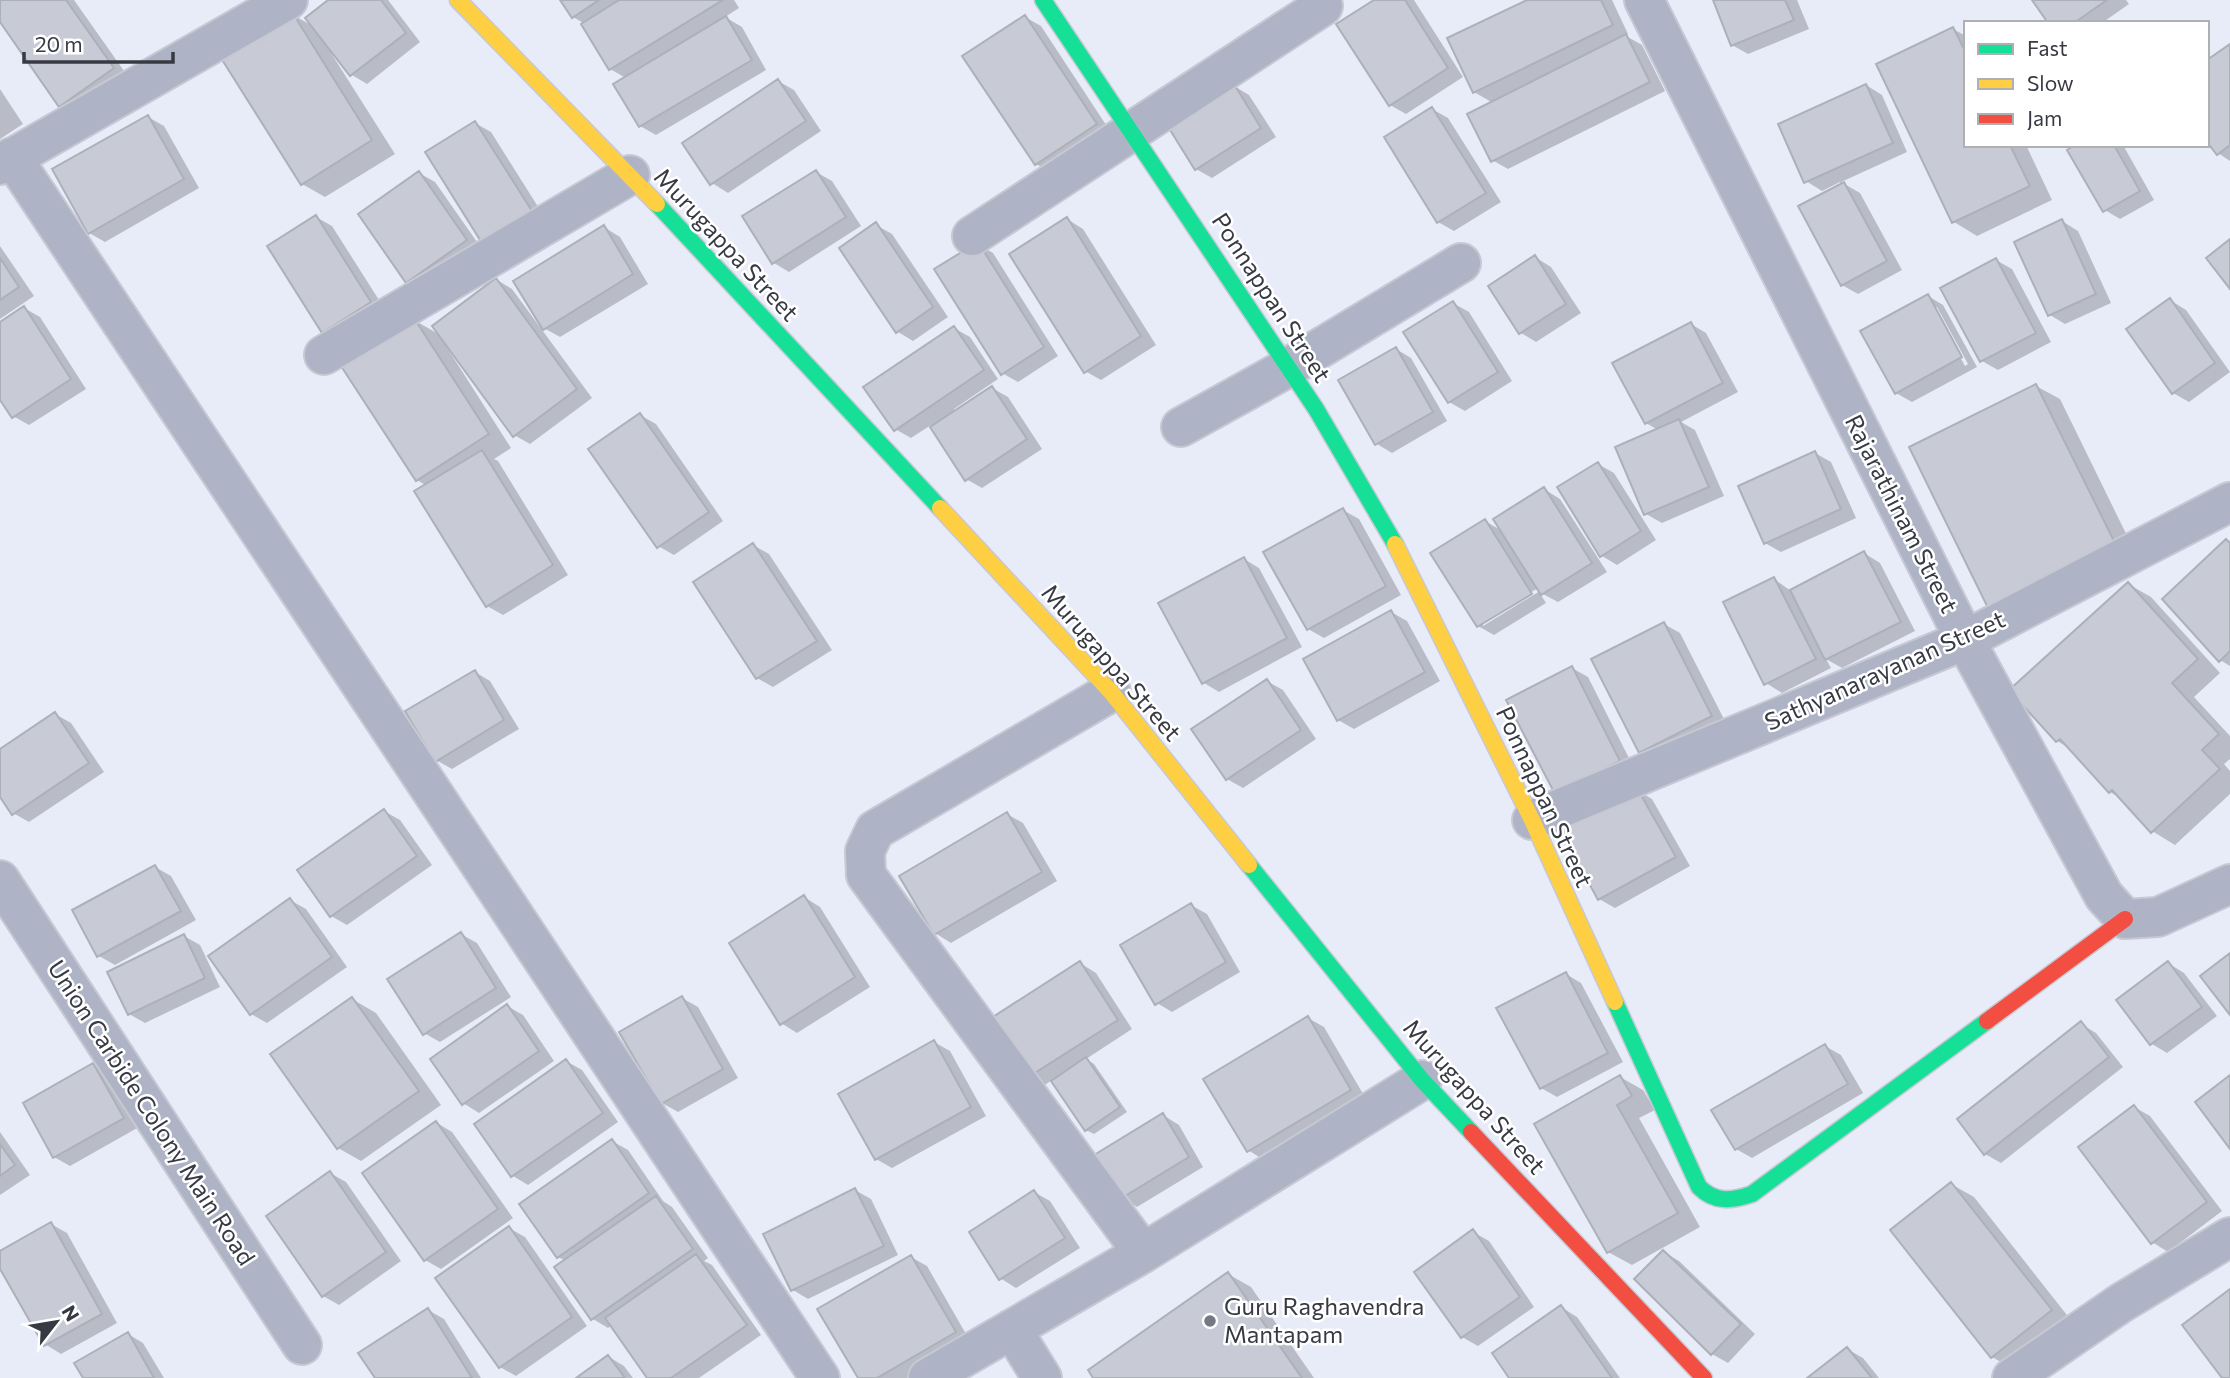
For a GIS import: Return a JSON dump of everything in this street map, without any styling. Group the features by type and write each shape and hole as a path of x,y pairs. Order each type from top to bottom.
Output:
{"street":[{"path":"288,0 6,161 820,1378"},
{"name":"Murugappa Street","path":"458,0 630,175 1111,692 1423,1080 1704,1378"},
{"name":"Ponnappan Street","path":"1044,0 1289,367 1400,552 1532,820 1699,1187 1706,1195 1718,1200 1738,1200 1752,1195 2125,919"},
{"name":"Rajarathinam Street","path":"1643,0 1965,640 2088,870 2104,896 2125,919"},
{"path":"972,236 1323,6"},
{"path":"324,355 630,175"},
{"path":"1181,427 1289,367 1461,263"},
{"name":"Sathyanarayanan Street","path":"1532,820 1965,640 2230,502"},
{"path":"1111,692 875,830 865,851 866,874 1143,1253"},
{"name":"Union Carbide Colony Main Road","path":"0,880 302,1345"},
{"path":"2125,919 2158,917 2230,884"},
{"path":"928,1378 1143,1253 1423,1080"},
{"path":"2012,1378 2121,1303 2230,1237"},
{"path":"1012,1329 1042,1378"}],"building":[{"path":"0,0 66,0 114,68 59,107 0,22"},
{"path":"328,0 381,0 406,33 350,76 305,18"},
{"path":"560,0 599,0 572,18"},
{"path":"619,0 723,0 609,70 581,24"},
{"path":"1374,0 1405,0 1448,68 1389,106 1336,24"},
{"path":"1527,0 1601,0 1613,25 1473,93 1447,38"},
{"path":"1713,0 1785,0 1794,20 1731,46"},
{"path":"2032,0 2107,0 2077,21 2047,21"},
{"path":"292,12 372,140 301,185 221,58"},
{"path":"1025,15 1097,124 1035,165 962,56"},
{"path":"726,16 752,60 639,127 613,84"},
{"path":"1953,27 1964,49 1964,147 2011,147 2030,186 1952,223 1876,64"},
{"path":"1626,34 1650,82 1491,162 1467,114"},
{"path":"2230,44 2230,145 2217,155 2209,145 2209,59"},
{"path":"778,79 806,121 710,185 682,143"},
{"path":"1234,84 1261,128 1195,170 1167,125"},
{"path":"1866,84 1893,143 1804,183 1778,124"},
{"path":"1432,107 1486,193 1437,223 1384,137"},
{"path":"148,115 184,179 88,234 52,169"},
{"path":"475,121 532,211 482,243 425,152"},
{"path":"2072,147 2115,147 2140,191 2103,212 2067,150"},
{"path":"816,170 846,217 772,264 742,216"},
{"path":"419,171 467,240 406,283 358,214"},
{"path":"1844,182 1887,261 1841,286 1798,206"},
{"path":"316,215 371,302 322,333 267,246"},
{"path":"1067,217 1141,336 1084,373 1009,254"},
{"path":"2062,219 2096,294 2048,316 2014,242"},
{"path":"876,222 933,307 896,333 839,248"},
{"path":"604,225 633,274 543,330 513,281"},
{"path":"2230,239 2230,289 2206,258"},
{"path":"978,242 1044,347 1001,375 934,269"},
{"path":"1535,255 1566,304 1519,334 1488,286"},
{"path":"0,258 19,287 0,300"},
{"path":"1996,258 2036,333 1980,362 1940,288"},
{"path":"496,278 577,389 513,437 432,326"},
{"path":"1928,294 1962,357 1895,394 1860,331"},
{"path":"2170,298 2215,363 2172,394 2126,329"},
{"path":"1453,301 1498,372 1448,403 1403,332"},
{"path":"24,306 71,379 12,418 0,400 0,322"},
{"path":"414,318 489,434 416,481 341,366"},
{"path":"1691,322 1723,383 1645,424 1612,363"},
{"path":"954,326 984,370 894,431 863,387"},
{"path":"1396,347 1433,412 1375,445 1338,380"},
{"path":"2036,384 2116,545 1988,608 1909,447"},
{"path":"992,386 1027,439 965,481 930,427"},
{"path":"640,413 709,512 657,548 588,449"},
{"path":"1679,419 1709,487 1644,515 1615,447"},
{"path":"482,450 553,565 486,607 414,491"},
{"path":"1815,451 1841,509 1764,544 1738,486"},
{"path":"1598,462 1641,531 1600,557 1557,487"},
{"path":"1544,487 1592,563 1541,595 1493,519"},
{"path":"1343,508 1386,586 1307,630 1263,552"},
{"path":"1485,519 1532,594 1477,627 1430,553"},
{"path":"2226,539 2230,543 2230,651 2219,662 2162,599"},
{"path":"753,543 817,641 756,679 693,582"},
{"path":"1864,551 1901,622 1825,660 1790,590"},
{"path":"1244,557 1287,638 1202,684 1158,603"},
{"path":"1774,577 1816,659 1764,685 1723,602"},
{"path":"2128,582 2198,659 2172,683 2219,734 2202,750 2220,769 2151,833 2112,790 2109,793 2060,739 2056,742 2009,690"},
{"path":"1391,610 1425,672 1337,721 1303,659"},
{"path":"1664,622 1712,716 1639,753 1591,659"},
{"path":"1572,666 1620,761 1555,794 1506,700"},
{"path":"475,670 504,720 435,762 405,711"},
{"path":"1267,679 1301,730 1226,780 1191,729"},
{"path":"55,712 89,763 12,815 0,797 0,749"},
{"path":"1637,788 1676,857 1598,900 1560,830"},
{"path":"384,809 417,856 330,917 297,870"},
{"path":"1007,812 1042,872 934,935 899,876"},
{"path":"155,865 181,911 97,957 72,910"},
{"path":"804,895 855,977 780,1025 729,943"},
{"path":"290,898 332,957 250,1015 208,956"},
{"path":"1191,903 1226,962 1155,1005 1120,945"},
{"path":"461,932 496,988 423,1035 387,979"},
{"path":"184,934 205,978 128,1015 107,972"},
{"path":"2230,953 2230,1015 2200,976"},
{"path":"1080,961 1118,1020 1022,1081 985,1022"},
{"path":"2168,961 2202,1007 2150,1045 2116,1000"},
{"path":"1566,972 1608,1053 1540,1089 1496,1008"},
{"path":"682,996 723,1069 661,1104 619,1032"},
{"path":"352,997 419,1091 337,1149 270,1054"},
{"path":"507,1004 539,1051 462,1105 430,1059"},
{"path":"1308,1016 1351,1090 1247,1152 1203,1079"},
{"path":"2081,1021 2109,1057 1984,1155 1957,1119"},
{"path":"934,1040 971,1107 875,1160 838,1094"},
{"path":"1825,1044 1848,1084 1735,1150 1711,1110"},
{"path":"1086,1057 1120,1107 1085,1131 1051,1081"},
{"path":"566,1059 603,1113 511,1177 474,1124"},
{"path":"93,1063 124,1118 53,1158 23,1103"},
{"path":"1620,1075 1632,1096 1617,1105 1678,1213 1607,1253 1534,1124"},
{"path":"2230,1075 2230,1149 2195,1102"},
{"path":"2134,1105 2207,1202 2151,1244 2078,1147"},
{"path":"1163,1113 1189,1157 1120,1199 1094,1155"},
{"path":"436,1121 498,1209 424,1261 362,1173"},
{"path":"612,1139 649,1193 557,1258 519,1204"},
{"path":"0,1144 15,1165 0,1176"},
{"path":"330,1171 386,1252 322,1297 266,1216"},
{"path":"1951,1182 2052,1310 1991,1358 1890,1230"},
{"path":"855,1188 884,1246 791,1291 763,1234"},
{"path":"1034,1190 1065,1238 999,1280 969,1232"},
{"path":"656,1196 693,1249 591,1320 554,1267"},
{"path":"51,1222 102,1314 44,1346 0,1269 0,1251"},
{"path":"509,1226 572,1317 499,1368 435,1278"},
{"path":"1473,1229 1520,1297 1461,1338 1414,1272"},
{"path":"1663,1250 1741,1324 1711,1355 1634,1279"},
{"path":"696,1254 747,1325 671,1378 647,1378 605,1318"},
{"path":"911,1255 956,1332 877,1378 858,1378 817,1309"},
{"name":"Guru Raghavendra Mantapam","path":"1228,1272 1302,1378 1093,1378 1088,1370"},
{"path":"2230,1289 2230,1378 2222,1378 2182,1325"},
{"path":"1561,1305 1612,1378 1509,1378 1492,1353"},
{"path":"428,1308 472,1378 375,1378 358,1353"},
{"path":"128,1332 154,1378 83,1378 74,1363"},
{"path":"1847,1347 1872,1378 1807,1378"},
{"path":"608,1355 625,1378 576,1378"}],"traffic: fast":[{"path":"1043,0 1316,409 1395,544"},
{"path":"657,204 940,508"},
{"path":"1249,865 1422,1080 1471,1132"},
{"path":"1615,1002 1699,1187 1711,1196 1724,1199 1752,1194 1987,1021"}],"traffic: slow":[{"path":"458,0 657,204"},
{"path":"940,508 1111,692 1249,865"},
{"path":"1395,544 1532,820 1615,1002"}],"traffic: jam":[{"path":"1987,1021 2125,919"},
{"path":"1471,1132 1704,1378"}],"place":[{"name":"Guru Raghavendra Mantapam","path":"1210,1321"}]}
